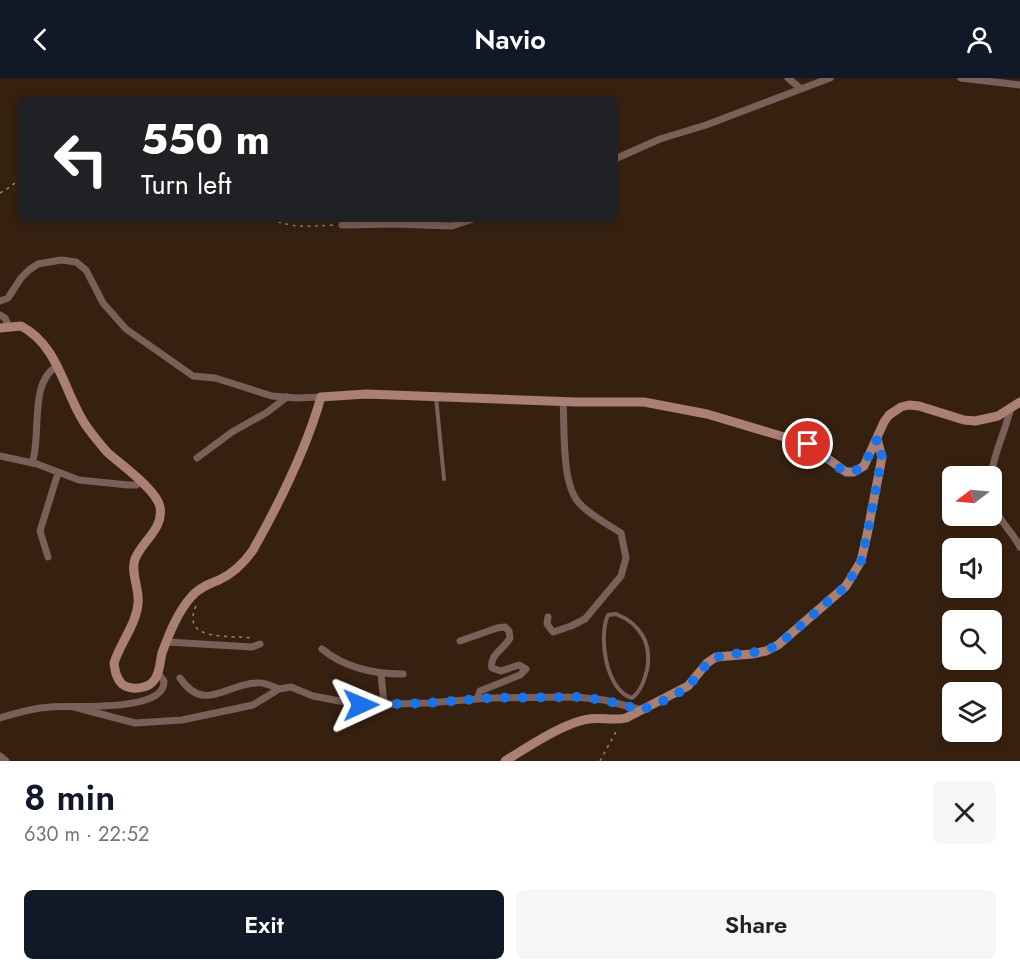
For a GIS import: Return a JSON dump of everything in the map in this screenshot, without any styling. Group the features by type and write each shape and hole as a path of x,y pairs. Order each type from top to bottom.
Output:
{"street":[{"path":"788,78 801,89"},
{"path":"618,158 660,139 706,125 830,78"},
{"path":"961,78 1020,85"},
{"path":"342,225 453,226 464,222"},
{"path":"0,301 8,298 21,278 38,264 61,260 76,262 86,270 103,303 126,329 193,376 215,378 272,396 287,398 355,394 563,402 644,402 707,414 808,444 846,472 854,472 864,466 880,429 889,415 901,407 920,406 964,420 975,421 998,416 1020,402"},
{"path":"0,315 5,318 5,327 18,326 26,329 38,340 58,366 84,424 107,451 141,482 161,508 155,530 135,560 138,606 114,666 120,681 135,688 151,684 158,673 166,642 191,597 202,588 238,568 253,550 292,472 321,397"},
{"path":"32,463 39,401 48,372 58,366"},
{"path":"197,458 232,432 287,398"},
{"path":"548,617 547,624 553,632 571,627 585,619 621,576 626,558 621,533 584,508 573,494 567,471 563,402"},
{"path":"1011,407 1008,423 994,457 992,486 993,498 999,515 1020,547"},
{"path":"505,761 580,720 626,718 638,709 688,686 707,663 716,657 752,654 778,645 846,586 861,561 882,457 877,439"},
{"path":"0,456 32,463 73,478 93,482 135,485 141,482"},
{"path":"48,557 40,531 58,473"},
{"path":"460,642 505,627 509,631 510,638 492,658 492,668 501,671 519,665 526,669 520,675 480,691 477,699"},
{"path":"166,642 252,647 260,644"},
{"path":"322,648 335,659 381,674 403,674"},
{"path":"0,718 50,706 123,704 153,697 159,694 164,685 163,678 158,673"},
{"path":"381,674 384,704"},
{"path":"180,678 189,689 202,695 216,695 258,682 279,689"},
{"path":"74,707 135,723 182,720 253,705 279,689 294,687 313,696 361,705 576,697 604,700 638,709"},
{"path":"0,756 6,761"}],"lane":[{"path":"436,397 444,479"},
{"path":"632,698 638,694 645,676 649,653 646,641 630,620 616,614 609,615 605,623 604,651 607,663 619,689 625,696 632,698 638,709"}],"path":[{"path":"0,193 18,181"},
{"path":"278,222 295,227 342,225"},
{"path":"197,602 191,620 200,632 255,638 260,644"},
{"path":"600,761 615,732 626,718"}],"route":[{"path":"361,705 490,698 576,697 604,700 642,710 688,686 707,663 716,657 752,654 778,645 846,586 854,574 861,561 882,457 877,439 864,466 854,472 846,472 808,444"}]}
